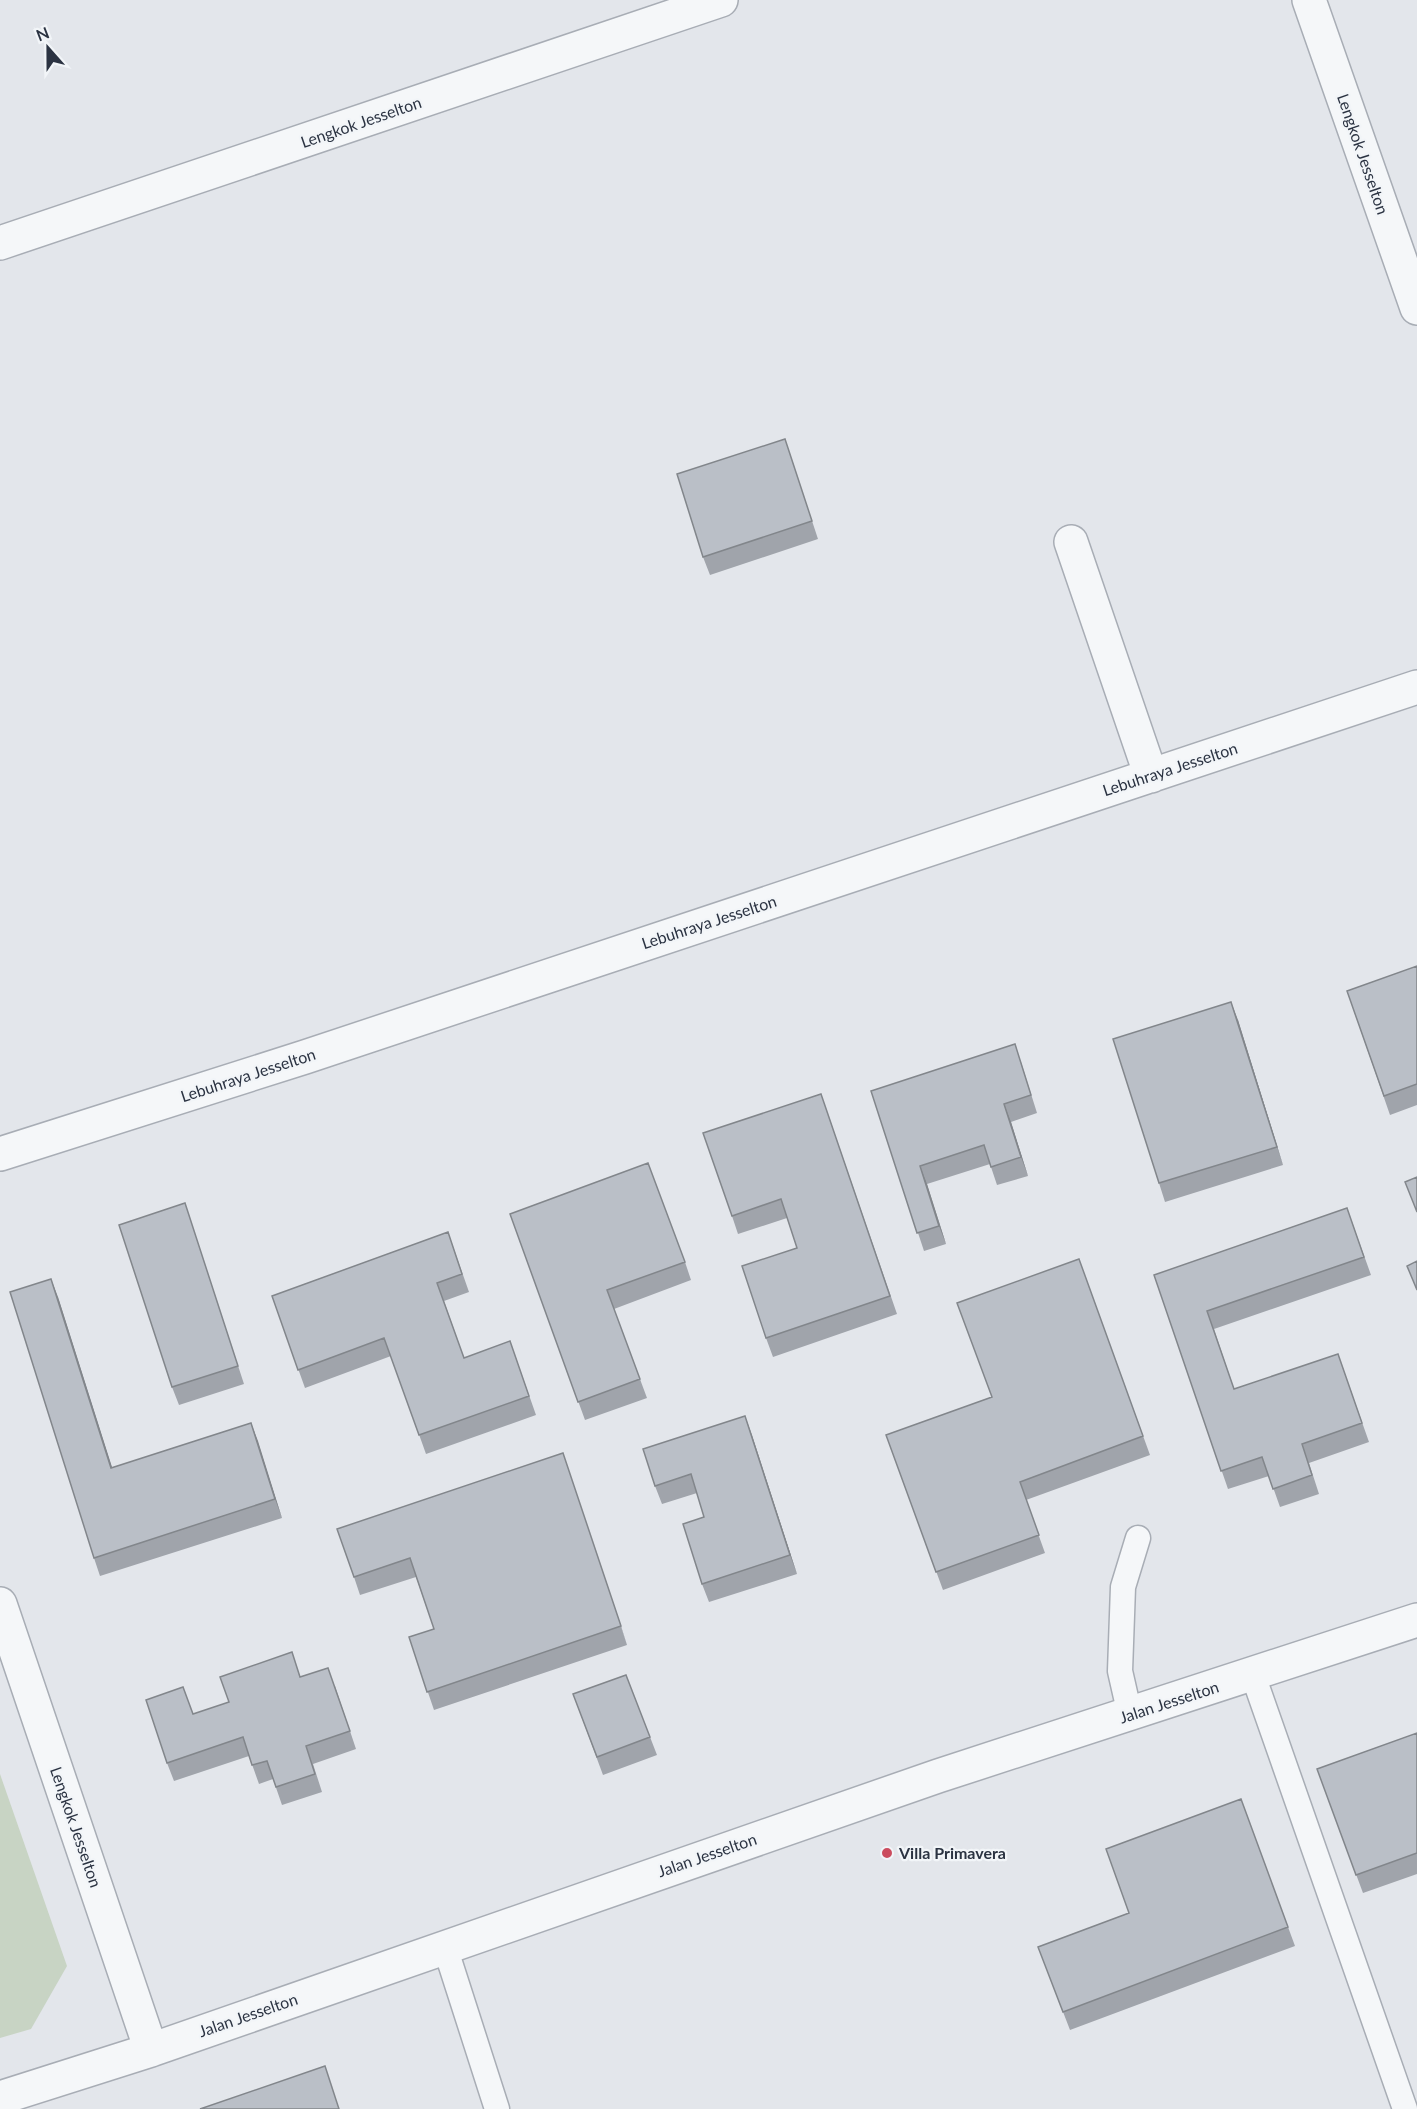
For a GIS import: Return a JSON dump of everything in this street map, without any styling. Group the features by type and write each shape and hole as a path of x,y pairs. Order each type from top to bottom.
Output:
{"street":[{"name":"Lengkok Jesselton","path":"0,243 721,0"},
{"name":"Lengkok Jesselton","path":"1309,0 1417,308"},
{"path":"1071,542 1151,776"},
{"name":"Lebuhraya Jesselton","path":"0,1154 147,1109 1417,687"},
{"name":"Lengkok Jesselton","path":"0,1604 151,2049"},
{"name":"Jalan Jesselton","path":"0,2098 151,2049 938,1776 1417,1620"}],"lane":[{"path":"1130,1715 1120,1671 1123,1587 1138,1538"},
{"path":"1253,1675 1405,2109"},
{"path":"445,1947 497,2109"}],"green space":[{"path":"0,1774 67,1966 31,2029 0,2038"}],"building":[{"path":"785,439 812,521 703,557 677,474"},
{"path":"1417,966 1417,1084 1384,1096 1347,991"},
{"path":"1231,1002 1277,1147 1159,1183 1113,1039"},
{"path":"1015,1044 1031,1095 1004,1104 1021,1157 991,1167 984,1145 920,1166 939,1226 917,1233 871,1091"},
{"path":"821,1094 890,1296 766,1338 742,1266 797,1248 781,1199 732,1216 703,1133"},
{"path":"648,1163 685,1262 607,1290 640,1379 578,1402 510,1214"},
{"path":"1417,1177 1417,1212 1405,1182"},
{"path":"185,1203 238,1366 172,1387 119,1225"},
{"path":"1347,1208 1364,1257 1207,1311 1234,1389 1338,1354 1362,1423 1302,1444 1312,1475 1273,1489 1262,1457 1221,1471 1154,1275"},
{"path":"448,1232 462,1274 437,1283 464,1358 510,1341 529,1396 419,1435 384,1338 298,1370 272,1296"},
{"path":"1079,1259 1143,1436 1020,1482 1039,1535 936,1572 886,1435 992,1397 957,1303"},
{"path":"1417,1261 1417,1290 1407,1266"},
{"path":"51,1279 111,1468 251,1423 275,1499 94,1558 10,1292"},
{"path":"745,1416 790,1555 702,1584 683,1524 704,1517 691,1474 655,1486 643,1449"},
{"path":"563,1453 621,1626 427,1692 409,1637 434,1629 410,1558 354,1577 337,1529"},
{"path":"292,1652 300,1677 328,1668 350,1731 306,1746 315,1774 276,1787 267,1761 252,1765 243,1737 167,1763 146,1700 183,1687 193,1714 229,1702 220,1677"},
{"path":"626,1675 650,1737 597,1757 573,1694"},
{"path":"1417,1733 1417,1853 1356,1875 1317,1769"},
{"path":"1241,1799 1288,1927 1063,2012 1038,1947 1129,1913 1106,1849"},
{"path":"325,2066 339,2109 200,2109"}],"place":[{"name":"Villa Primavera","path":"887,1853"}]}
